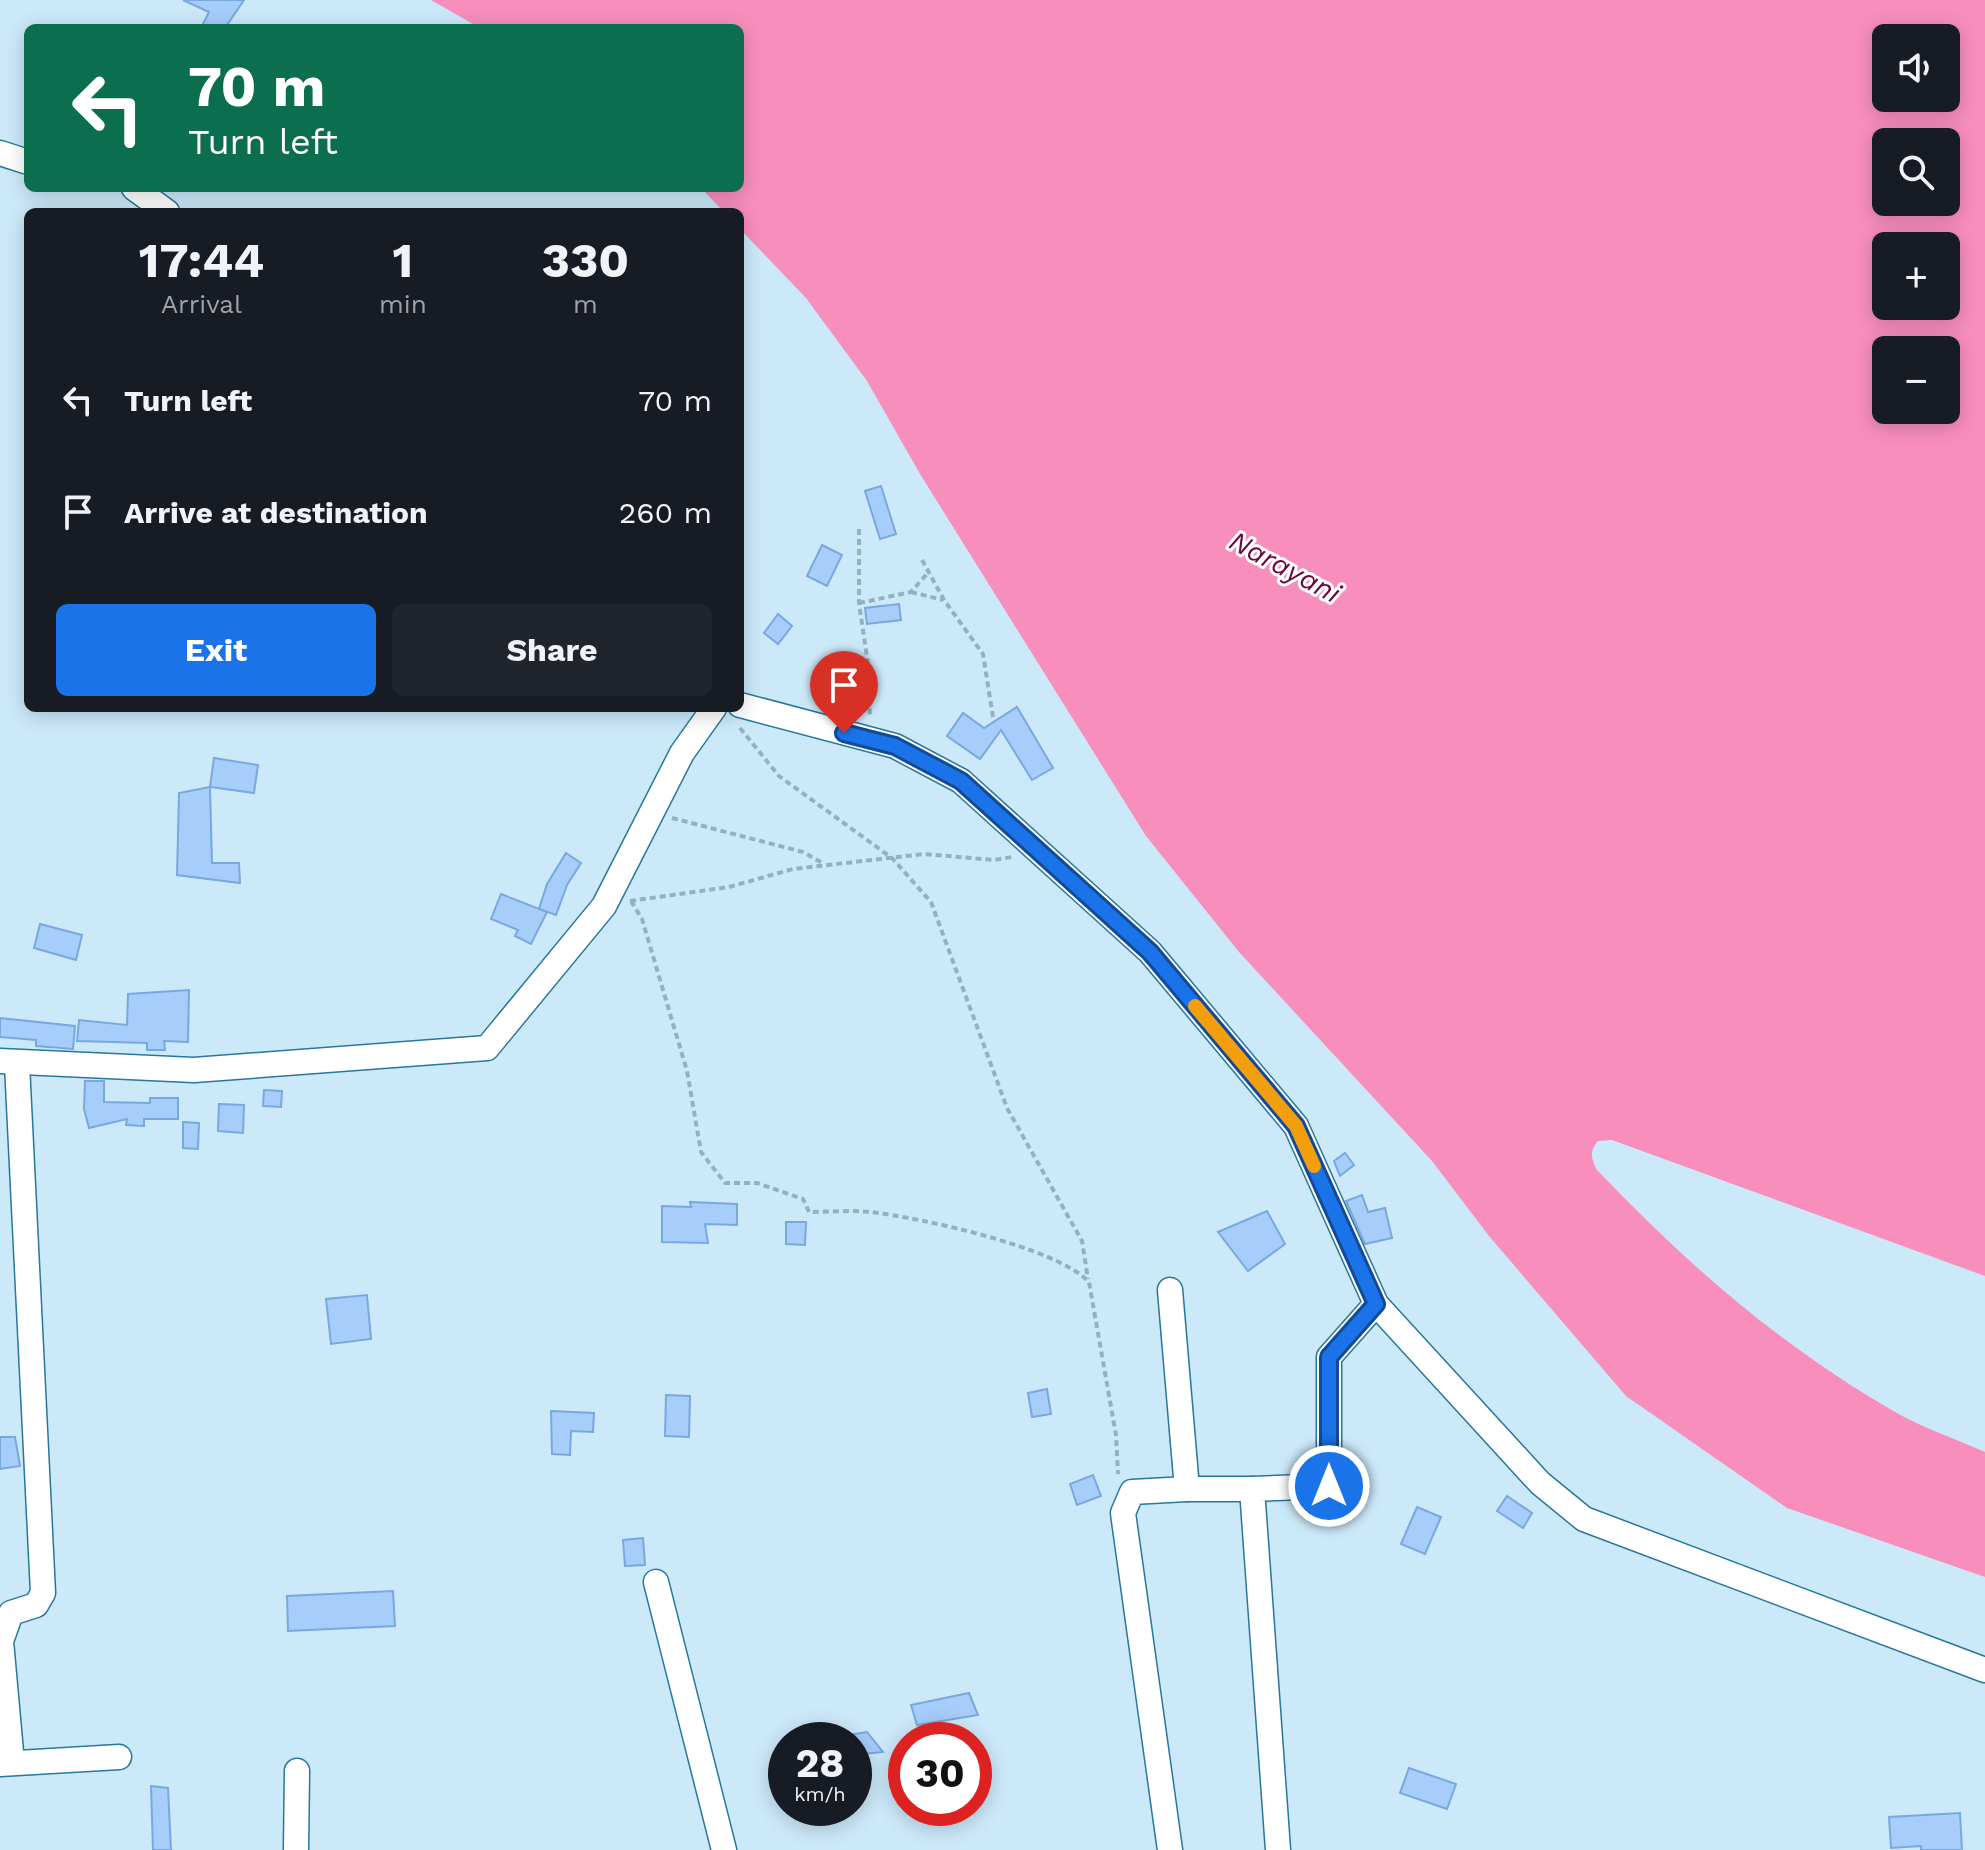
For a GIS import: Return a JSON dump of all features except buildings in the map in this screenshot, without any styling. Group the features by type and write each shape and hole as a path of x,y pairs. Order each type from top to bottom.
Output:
{"street":[{"path":"0,153 24,161"},
{"path":"140,192 162,208"},
{"path":"119,1757 6,1764 1,1641 11,1613 36,1605 43,1593 8,1063 194,1070 487,1048 604,906 649,812 682,753 727,712"},
{"path":"738,712 895,746 961,781 1150,952 1296,1126 1376,1304 1540,1483 1584,1519 1985,1670"},
{"path":"1170,1290 1187,1489"},
{"path":"1170,1850 1123,1513 1132,1492 1329,1486 1329,1357 1376,1304"},
{"path":"1252,1489 1278,1850"},
{"path":"656,1582 724,1850"},
{"path":"296,1850 297,1771"}],"path":[{"path":"859,529 859,603 868,664 870,740"},
{"path":"922,560 944,600 983,654 993,717"},
{"path":"911,592 928,574"},
{"path":"859,603 911,592 944,600"},
{"path":"731,712 779,776 892,858 931,902 1007,1108 1082,1241 1116,1435 1119,1486 1132,1492"},
{"path":"649,812 803,852 826,866"},
{"path":"604,906 729,887 793,869 924,854 994,860 1036,851"},
{"path":"631,901 642,919 687,1071 701,1152 725,1183 757,1183 803,1199 809,1212 870,1212 1047,1255 1089,1282"}],"water":[{"name":"Narayani","path":"431,0 1985,0 1985,1276 1612,1140 1598,1141 1592,1155 1597,1170 1666,1239 1774,1331 1895,1412 1985,1452 1985,1577 1787,1508 1626,1396 1489,1236 1432,1161 1239,952 1146,836 920,474 867,381 806,298 744,233 744,208 720,208 705,192 744,192 744,24 473,24"}],"slow traffic":[{"path":"1195,1006 1296,1126 1314,1166"}],"route":[{"path":"844,733 895,746 961,781 1150,952 1296,1126 1376,1304 1329,1357 1329,1486"}]}
